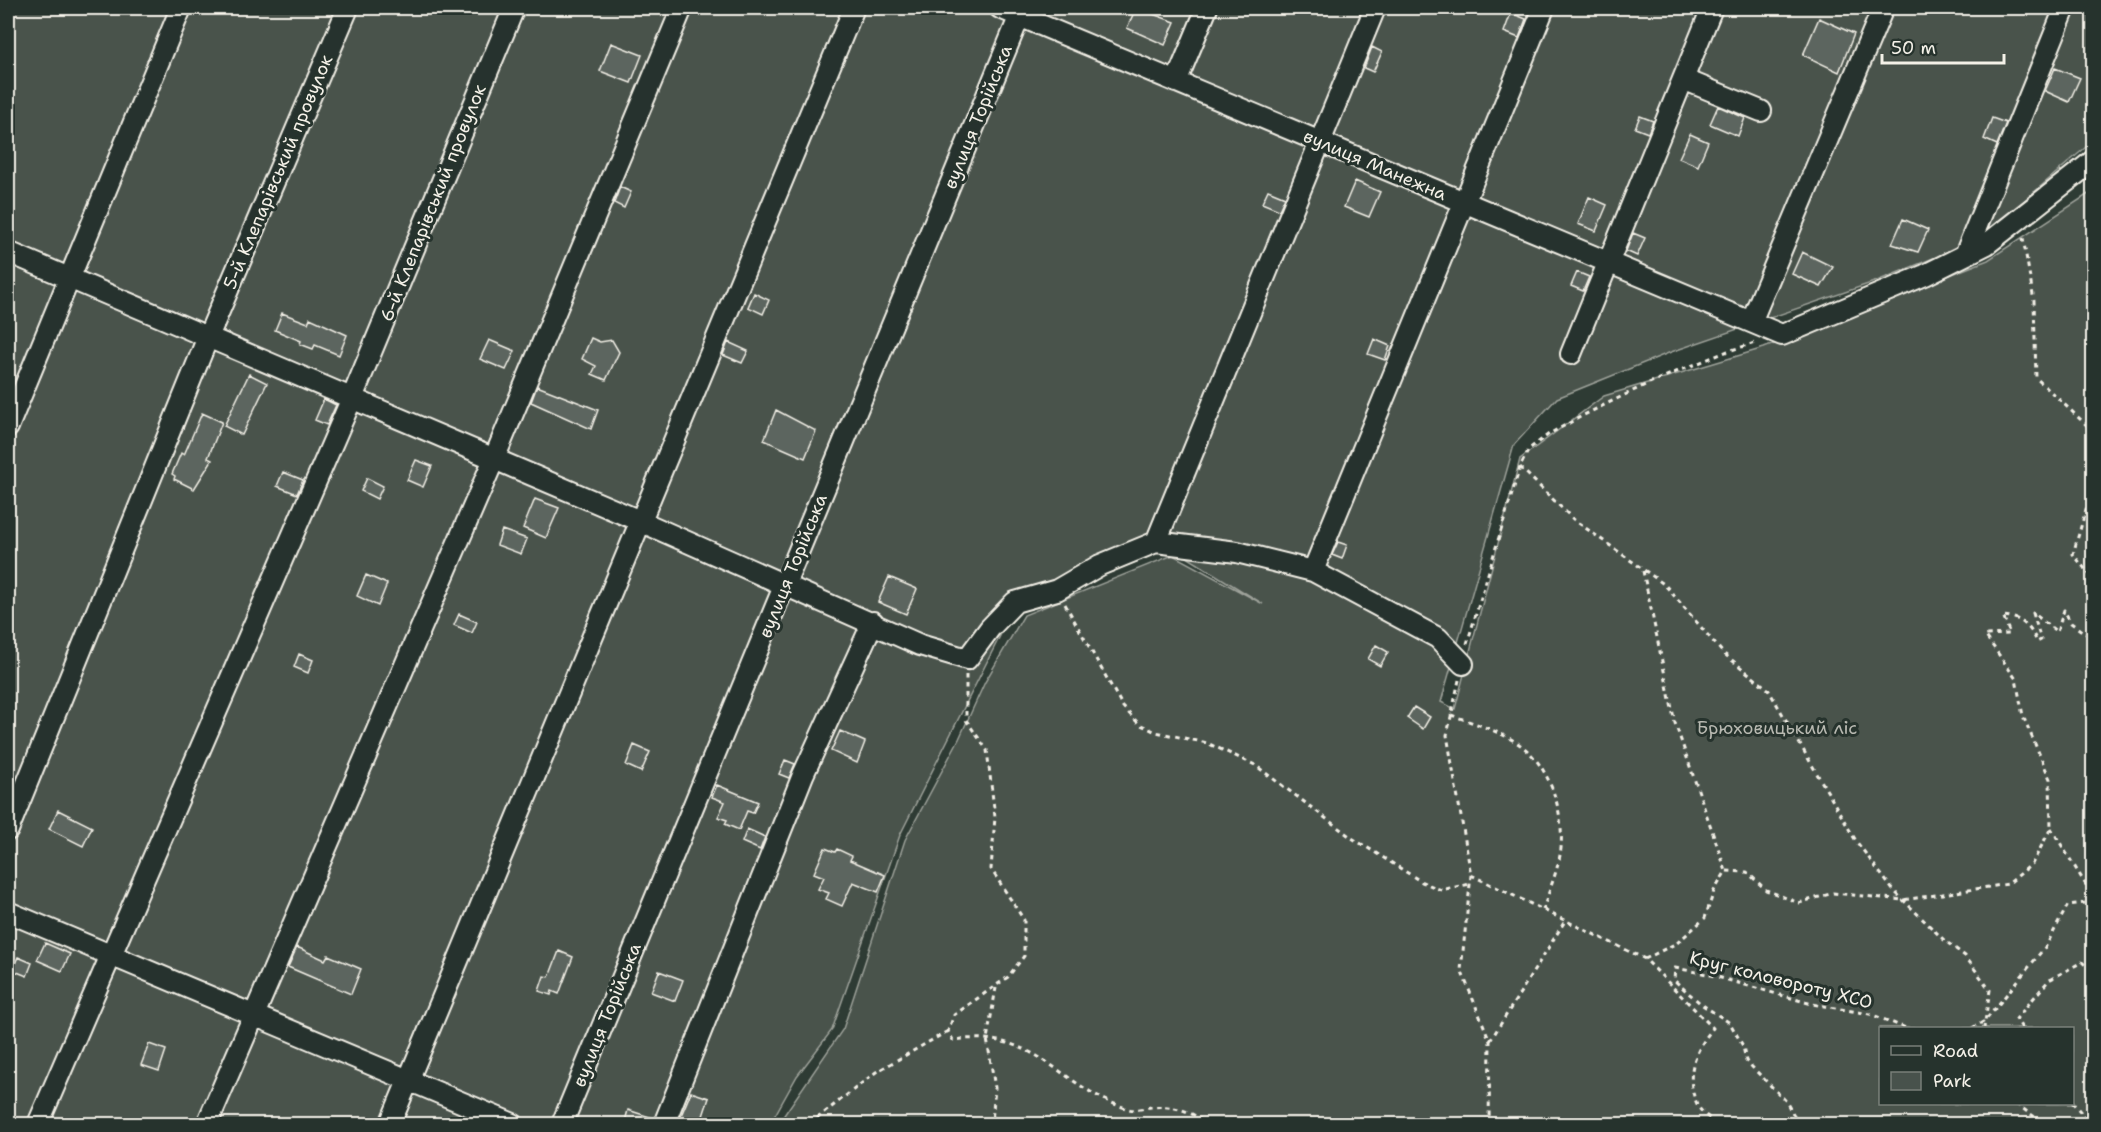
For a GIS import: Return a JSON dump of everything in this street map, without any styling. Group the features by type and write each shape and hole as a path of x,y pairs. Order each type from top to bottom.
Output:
{"street":[{"path":"8,427 182,8"},
{"name":"5-й Клепарівський провулок","path":"8,830 208,337 348,8"},
{"name":"6-й Клепарівський провулок","path":"38,1125 352,399 514,8"},
{"path":"207,1125 494,459 682,8"},
{"path":"390,1125 854,8"},
{"name":"вулиця Манежна","path":"1000,8 1021,12 1176,82 1782,335"},
{"path":"1176,82 1207,8"},
{"path":"1156,542 1375,8"},
{"path":"1313,572 1544,8"},
{"path":"1571,354 1712,8"},
{"path":"1751,322 1883,8"},
{"path":"1965,255 2065,8"},
{"name":"вулиця Торійська","path":"562,1125 1021,12"},
{"path":"1683,79 1761,111"},
{"path":"1782,335 1925,275 1987,244 2094,160"},
{"path":"8,252 640,521 873,622 920,645 967,659 990,628 1015,602 1056,590 1100,565 1156,542 1237,552 1313,572 1438,638 1463,664"},
{"path":"664,1125 803,775 873,622"},
{"path":"8,912 513,1125"}],"path":[{"path":"2019,219 2034,301 2036,378 2094,432"},
{"path":"1489,1125 1490,1041 1461,970 1471,875 1447,735 1473,621 1520,467 1529,449 1549,434 1584,415 1648,383 1728,351 1782,335"},
{"path":"1520,467 1573,519 1665,585 1723,652 1768,688 1856,841 1903,900 1944,940 1965,956 1990,990 1984,1027"},
{"path":"2094,482 2073,554 2094,580"},
{"path":"1643,569 1675,723 1726,871 1747,872 1766,890 1799,903 1833,894 1903,900 2008,884 2032,864 2051,828 2050,779 2023,716 2016,679 1985,635 2010,634 2003,616 2014,616 2031,629 2037,642 2041,640 2033,613 2057,632 2064,610 2071,623 2094,640"},
{"path":"1056,590 1123,707 1139,724 1156,732 1207,743 1255,765 1352,838 1422,882 1441,890 1470,884"},
{"path":"810,1125 876,1072 948,1031 954,1015 1008,977 1024,956 1024,920 991,869 995,817 987,750 966,720 967,659"},
{"path":"1451,715 1520,745 1538,763 1549,782 1560,820 1561,849 1543,910"},
{"path":"2051,828 2094,898"},
{"name":"Круг коловороту ХСО","path":"1716,1125 1700,1109 1691,1084 1692,1063 1699,1046 1713,1028 1645,958 1677,943 1705,918 1714,891 1726,871"},
{"path":"1471,875 1645,958"},
{"path":"1975,1027 1985,1021 2046,946 2068,905 2094,902"},
{"path":"1490,1041 1566,920"},
{"path":"2021,1027 2016,1019 2049,980 2082,962 2094,973"},
{"name":"Круг коловороту ХСО","path":"1799,1125 1785,1100 1746,1062 1743,1046 1730,1023 1701,1004 1674,980 1675,968 1707,974 1812,1004 1870,1014 1901,1027"},
{"path":"989,1125 992,1122 995,1088 987,1039 996,987"},
{"path":"948,1031 953,1040 1007,1041 1046,1060 1088,1090 1130,1110 1166,1106 1196,1115 1206,1125"},
{"path":"2074,1103 2091,1125"},
{"path":"2017,1105 2045,1125"}],"green space":[{"name":"Брюховицький ліс","path":"8,8 2093,8 2093,141 1980,239 1877,281 1671,352 1557,398 1514,445 1441,702 1455,709 1520,459 1604,396 1764,348 1988,260 2093,191 2093,1124 778,1124 843,1029 905,840 959,739 985,682 1024,615 1173,555 1263,604 1171,547 1011,614 900,835 832,1030 797,1076 770,1124 8,1124"}],"building":[{"path":"1136,8 1175,22 1165,45 1127,28"},
{"path":"1511,13 1526,19 1519,38 1504,32"},
{"path":"1819,18 1854,34 1839,72 1803,55"},
{"path":"611,43 642,55 631,83 600,71"},
{"path":"1372,47 1382,52 1373,72 1364,68"},
{"path":"2055,68 2080,78 2069,102 2045,91"},
{"path":"1718,106 1745,118 1738,136 1710,124"},
{"path":"1640,116 1653,121 1648,133 1635,128"},
{"path":"1992,118 2006,123 1997,145 1984,139"},
{"path":"1690,134 1708,142 1698,166 1679,158"},
{"path":"1355,181 1380,192 1369,217 1344,207"},
{"path":"620,187 631,192 624,208 614,203"},
{"path":"1268,190 1285,197 1279,210 1262,203"},
{"path":"1589,197 1607,205 1596,231 1578,224"},
{"path":"1903,219 1928,230 1918,252 1892,244"},
{"path":"1633,233 1645,238 1637,256 1626,251"},
{"path":"1802,252 1833,267 1821,287 1792,274"},
{"path":"1577,272 1589,277 1583,291 1571,286"},
{"path":"754,293 769,300 763,314 748,307"},
{"path":"282,313 308,323 310,318 347,335 339,355 315,345 313,349 300,344 301,341 275,330"},
{"path":"591,338 600,342 612,340 619,352 606,380 592,374 596,366 582,359"},
{"path":"1374,339 1390,346 1385,360 1368,354"},
{"path":"489,340 515,351 506,370 480,359"},
{"path":"728,342 748,351 742,363 723,355"},
{"path":"249,374 267,383 242,435 224,426"},
{"path":"537,386 598,410 591,429 531,402"},
{"path":"324,399 336,405 327,425 315,420"},
{"path":"776,410 816,431 805,458 764,440"},
{"path":"202,413 222,422 208,458 212,460 194,489 174,479 175,476 172,474 181,453 184,455"},
{"path":"416,460 432,466 423,487 407,480"},
{"path":"283,472 303,480 297,494 277,486"},
{"path":"367,478 383,486 377,499 361,491"},
{"path":"535,499 559,508 546,538 523,528"},
{"path":"502,530 527,539 521,554 497,545"},
{"path":"1338,542 1347,545 1342,559 1332,555"},
{"path":"366,575 387,584 378,606 357,596"},
{"path":"889,577 917,589 906,614 878,602"},
{"path":"459,614 477,622 472,633 454,625"},
{"path":"1376,645 1388,652 1380,666 1368,659"},
{"path":"299,654 313,660 308,673 294,667"},
{"path":"1414,707 1430,717 1423,729 1407,718"},
{"path":"840,731 865,742 857,763 831,751"},
{"path":"634,745 650,752 641,772 626,765"},
{"path":"785,760 795,764 789,778 779,774"},
{"path":"717,785 758,802 753,813 747,811 739,830 725,824 727,820 718,817 725,802 712,797"},
{"path":"58,810 92,827 83,846 49,829"},
{"path":"747,829 765,837 760,850 742,842"},
{"path":"825,848 835,852 837,849 852,856 850,860 885,875 878,892 853,882 842,906 826,899 829,893 818,889 824,877 814,873"},
{"path":"45,943 70,954 62,971 37,960"},
{"path":"297,947 325,960 328,955 361,969 351,994 288,967"},
{"path":"559,951 573,957 559,994 552,991 551,995 539,991 544,976 549,977"},
{"path":"18,957 32,963 27,976 12,970"},
{"path":"659,971 683,980 675,1001 651,992"},
{"path":"149,1044 166,1050 159,1071 141,1065"},
{"path":"691,1092 709,1098 700,1125 677,1125"},
{"path":"628,1110 653,1118 652,1125 624,1125"}]}
